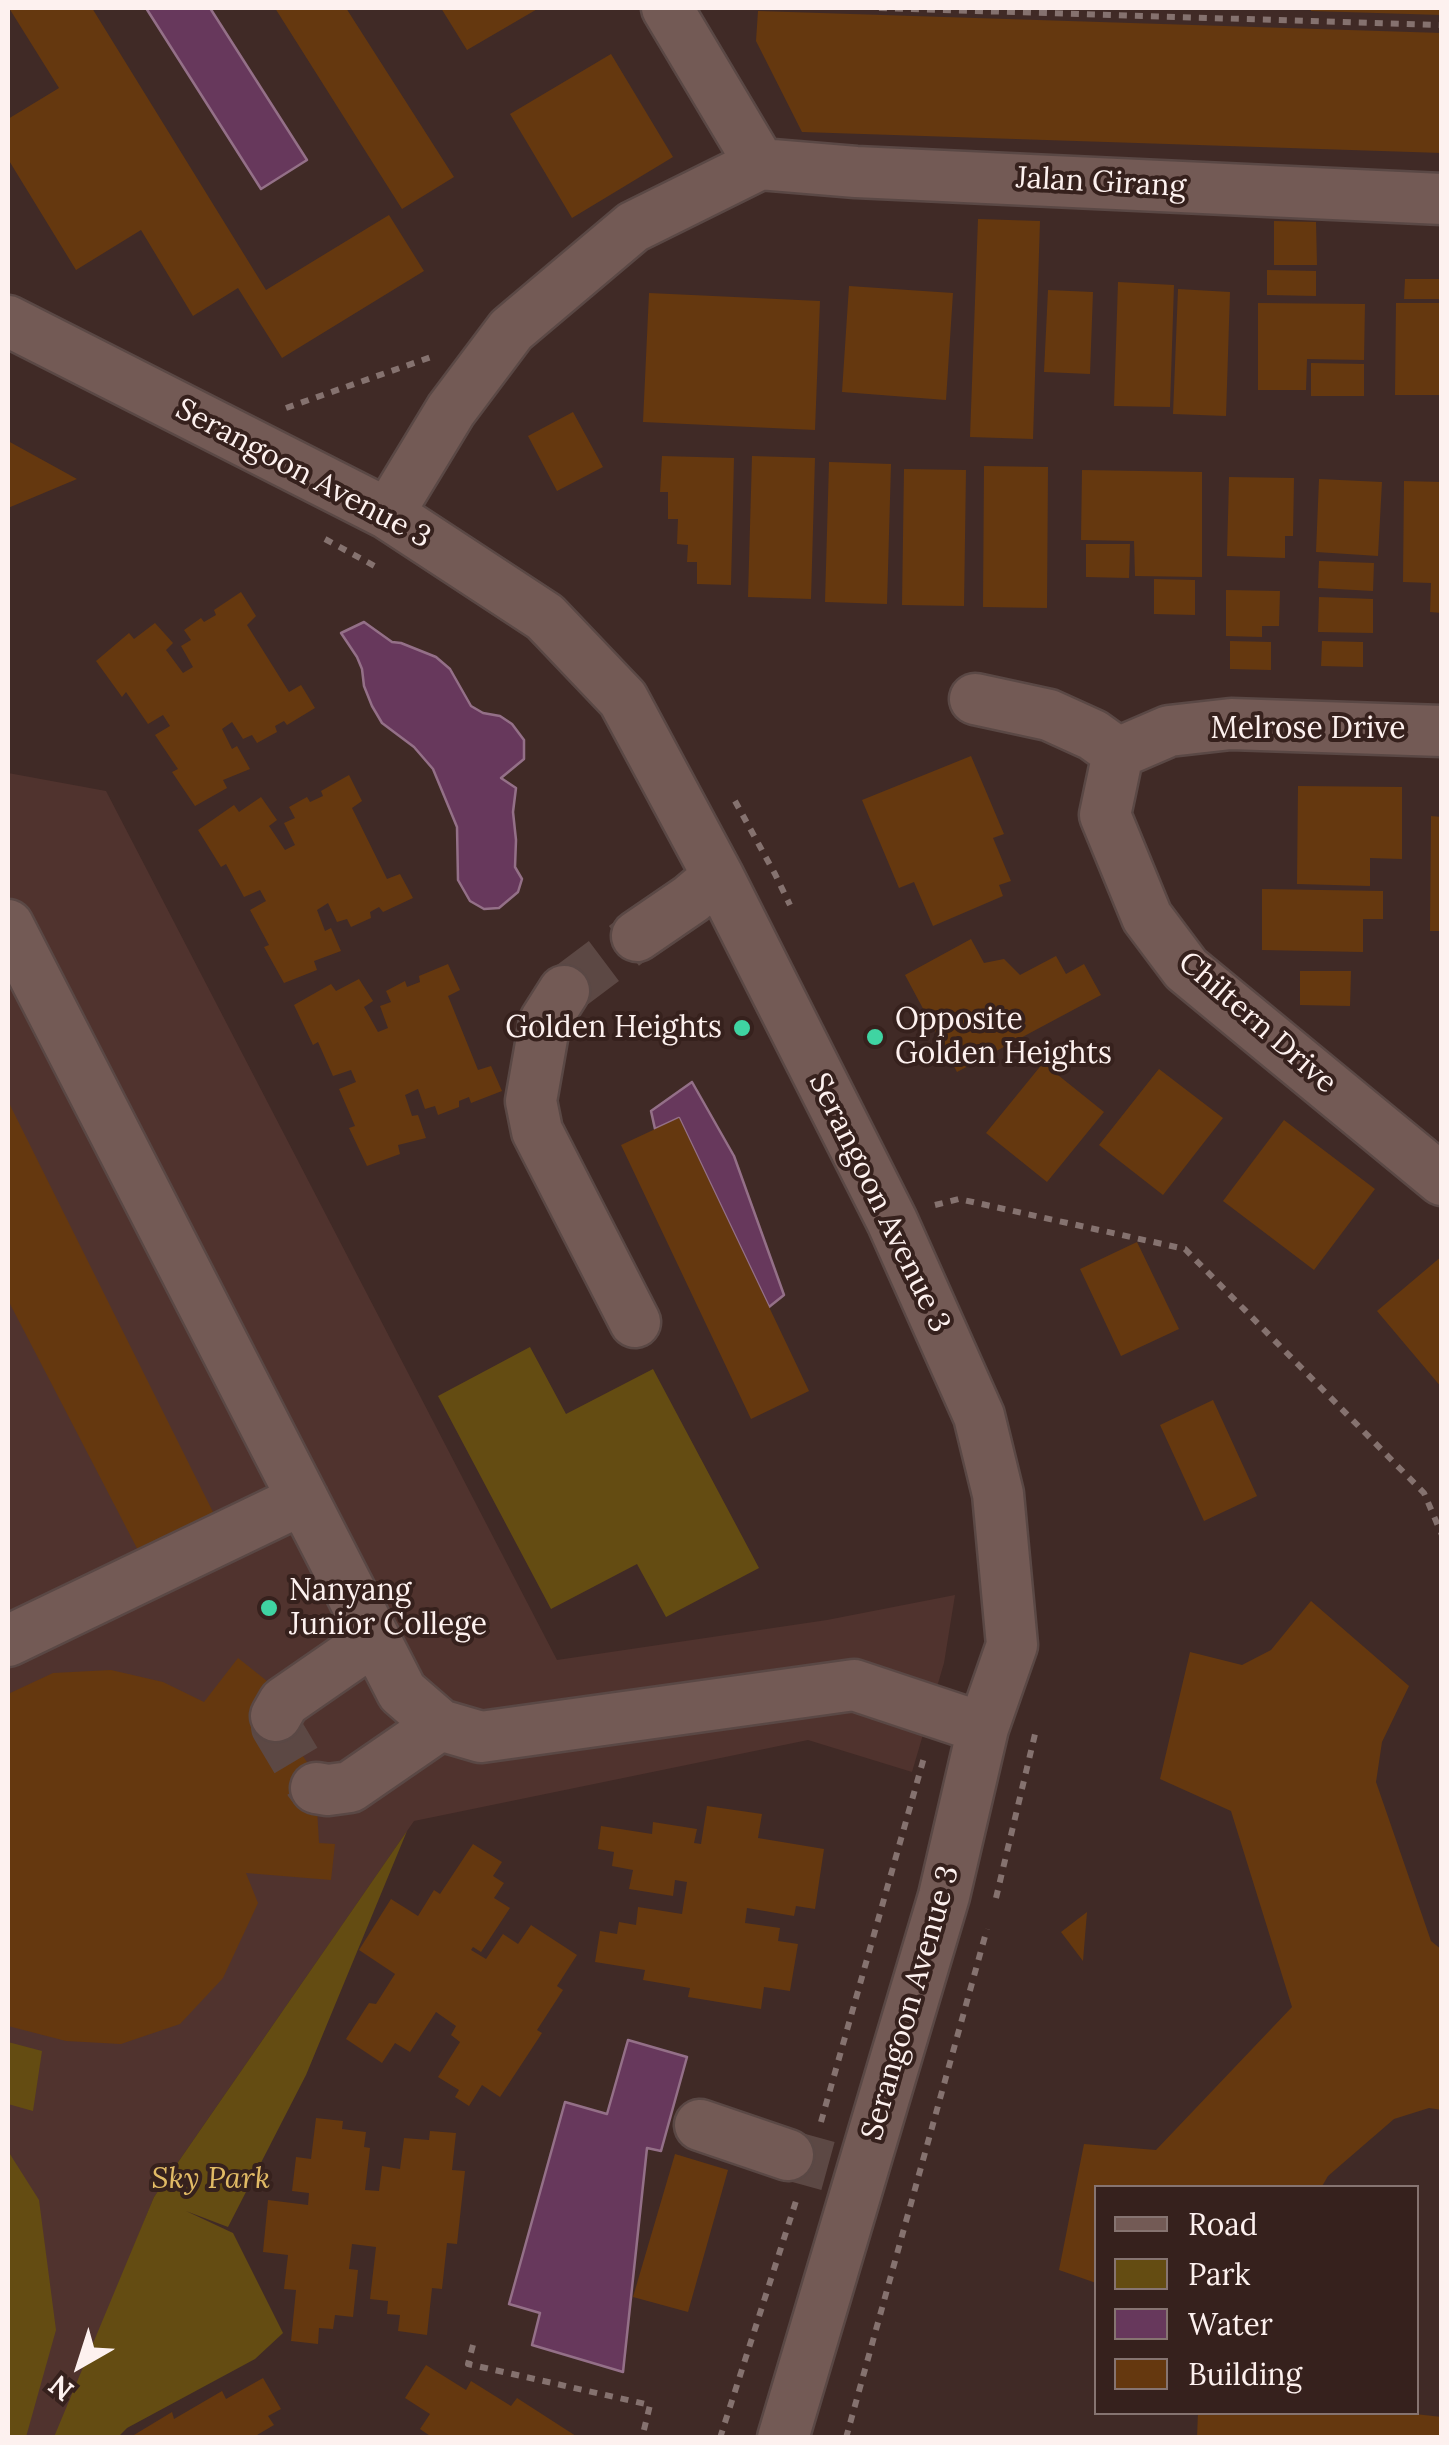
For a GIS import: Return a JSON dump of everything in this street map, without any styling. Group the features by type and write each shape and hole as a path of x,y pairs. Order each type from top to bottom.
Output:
{"street":[{"path":"388,514 451,410 511,330 633,227 760,164 667,8"},
{"name":"Jalan Girang","path":"760,164 856,172 1442,199"},
{"name":"Serangoon Avenue 3","path":"8,321 388,514 545,617 622,698 718,876 892,1220 979,1416 998,1494 1012,1645 984,1728 944,1896 819,2163 783,2438"},
{"path":"975,699 1049,715 1118,753"},
{"name":"Melrose Drive","path":"1118,753 1169,731 1231,724 1442,730"},
{"name":"Chiltern Drive","path":"1118,753 1105,815 1147,917 1166,943 1186,968 1442,1180"},
{"path":"637,936 691,900 718,876"},
{"path":"8,925 402,1692 440,1724 481,1737 854,1685 984,1728"},
{"path":"564,992 544,1020 531,1100 536,1131 635,1322"},
{"path":"8,1641 302,1499"},
{"path":"276,1716 284,1702 375,1639"},
{"path":"316,1788 350,1787 440,1724"},
{"path":"700,2125 819,2163"}],"path":[{"path":"879,8 1442,25"},
{"path":"282,409 444,352"},
{"path":"892,1220 959,1199 1186,1249 1424,1493 1442,1535"},
{"path":"720,2438 819,2163 924,1758"},
{"path":"846,2438 992,1912"},
{"path":"473,2344 468,2364 650,2405 642,2438"}],"shaded area":[{"name":"Nanyang Junior College","path":"8,773 106,791 557,1660 827,1620 955,1595 944,1663 912,1772 808,1740 414,1821 154,2197 57,2438 8,2437"}],"green space":[{"path":"530,1347 566,1414 653,1369 759,1568 666,1617 637,1564 551,1609 438,1396"},
{"name":"Sky Park","path":"407,1831 306,2075 228,2227 186,2211 233,2233 283,2333 255,2359 127,2428 118,2437 54,2437 154,2197"},
{"path":"8,2042 42,2051 33,2111 8,2104"},
{"path":"8,2151 39,2200 56,2330 26,2437 8,2437"}],"water":[{"path":"146,8 210,8 307,160 261,189"},
{"path":"364,622 392,642 436,657 450,669 471,706 500,716 524,740 524,759 501,778 516,788 515,867 522,879 518,892 499,908 484,909 470,901 458,880 457,827 433,769 414,747 382,723 372,706 357,657 341,633"},
{"path":"692,1082 734,1156 784,1295 769,1307 679,1118 655,1129 651,1111"},
{"path":"628,2040 687,2057 661,2151 647,2148 623,2372 532,2345 540,2313 509,2304 565,2102 607,2114"}],"building":[{"path":"9,8 92,8 266,290 389,215 424,271 282,358 238,288 193,316 141,230 76,270 8,159 8,119 59,88"},
{"path":"275,8 346,8 454,177 402,209"},
{"path":"441,8 539,8 467,50"},
{"path":"1442,8 1442,15 1311,11"},
{"path":"758,11 1442,33 1442,153 802,132 756,41"},
{"path":"611,54 673,157 572,218 510,114"},
{"path":"978,219 1040,221 1033,439 970,437"},
{"path":"1274,221 1316,222 1317,265 1274,265"},
{"path":"1267,270 1316,271 1316,296 1267,295"},
{"path":"1405,279 1442,279 1442,299 1404,299"},
{"path":"1118,282 1174,285 1170,407 1114,406"},
{"path":"849,286 953,293 946,400 842,392"},
{"path":"1178,289 1230,292 1226,416 1173,414"},
{"path":"1048,290 1093,292 1090,374 1044,372"},
{"path":"649,293 820,301 815,430 643,422"},
{"path":"1258,303 1365,304 1364,360 1307,359 1306,390 1258,390"},
{"path":"1396,303 1442,303 1442,395 1395,395"},
{"path":"1311,363 1364,364 1364,396 1311,396"},
{"path":"573,412 603,467 557,491 528,436"},
{"path":"8,441 77,479 8,508"},
{"path":"662,456 734,458 731,585 697,584 697,562 687,562 688,545 677,544 678,519 668,519 668,492 660,492"},
{"path":"752,456 815,458 811,599 748,597"},
{"path":"829,462 891,464 887,604 825,602"},
{"path":"984,466 1048,467 1047,608 983,607"},
{"path":"904,469 966,470 964,606 902,605"},
{"path":"1082,470 1202,472 1202,577 1135,576 1134,541 1081,540"},
{"path":"1229,477 1294,478 1293,536 1285,536 1285,558 1227,556"},
{"path":"1319,479 1382,482 1378,556 1316,552"},
{"path":"1404,481 1442,482 1442,613 1430,612 1431,583 1403,582"},
{"path":"1086,544 1130,544 1129,578 1086,577"},
{"path":"1319,561 1374,563 1373,591 1318,588"},
{"path":"1154,579 1195,580 1195,615 1154,614"},
{"path":"1226,590 1280,591 1279,626 1262,626 1262,637 1226,636"},
{"path":"241,592 256,616 247,625 289,692 301,685 315,708 287,725 284,721 275,726 277,732 257,743 252,735 243,739 232,722 222,729 232,749 237,746 250,769 223,780 227,788 195,806 172,772 178,769 155,735 170,726 163,715 148,724 126,692 122,697 96,661 129,633 134,639 155,623 173,643 166,650 183,673 193,667 181,646 191,640 184,630 201,618 204,622 216,615 214,610"},
{"path":"1319,597 1373,599 1373,633 1318,632"},
{"path":"1230,641 1271,642 1271,670 1230,669"},
{"path":"1322,641 1363,642 1363,667 1321,666"},
{"path":"971,756 1004,834 993,838 1011,881 999,885 1003,896 933,926 914,882 899,888 862,800"},
{"path":"349,775 362,801 352,808 387,879 400,874 413,898 383,912 379,907 370,912 371,918 351,927 347,919 337,922 328,903 317,910 325,931 331,928 341,951 314,961 317,970 284,983 250,910 266,901 260,890 244,897 226,864 221,867 198,830 234,805 239,812 261,797 277,820 269,826 285,850 295,845 284,823 295,818 289,807 307,797 310,802 323,796 321,791"},
{"path":"1298,786 1402,787 1402,859 1370,858 1370,886 1297,884"},
{"path":"1431,816 1442,817 1442,931 1430,931"},
{"path":"1262,889 1383,891 1383,919 1363,919 1363,952 1262,950"},
{"path":"971,939 984,963 1004,959 1020,975 1056,956 1066,974 1084,964 1101,995 957,1072 905,975"},
{"path":"448,964 460,990 448,996 478,1070 491,1066 502,1091 471,1103 469,1097 459,1101 459,1107 438,1115 435,1106 425,1109 418,1089 405,1095 426,1138 398,1145 400,1154 367,1166 349,1128 355,1126 339,1089 356,1082 351,1070 333,1076 318,1042 313,1045 294,1005 331,984 336,991 359,979 373,1001 364,1007 378,1032 388,1028 380,1006 391,1002 386,991 405,981 407,987 420,982 419,976"},
{"path":"1300,971 1351,971 1350,1006 1300,1005"},
{"path":"1043,1063 1104,1112 1047,1182 986,1133"},
{"path":"1159,1069 1223,1118 1163,1195 1099,1145"},
{"path":"8,1101 216,1518 141,1556 8,1300"},
{"path":"679,1118 809,1391 751,1419 621,1145"},
{"path":"1284,1120 1375,1189 1314,1270 1223,1201"},
{"path":"1137,1242 1179,1329 1121,1356 1080,1269"},
{"path":"1442,1256 1442,1388 1377,1311"},
{"path":"1213,1400 1257,1496 1204,1521 1160,1425"},
{"path":"1311,1601 1409,1686 1382,1742 1376,1782 1431,1941 1442,1950 1442,2110 1429,2108 1394,2119 1328,2176 1323,2185 1094,2185 1094,2282 1059,2270 1084,2144 1156,2150 1292,2007 1231,1811 1160,1779 1190,1652 1242,1665 1271,1650"},
{"path":"238,1658 277,1689 276,1716 315,1774 319,1843 335,1844 331,1880 246,1873 258,1903 223,1978 180,2024 121,2044 66,2041 8,2026 8,1694 53,1673 111,1670 163,1682 204,1702"},
{"path":"707,1806 762,1814 758,1838 824,1849 815,1909 796,1906 794,1916 747,1908 745,1923 780,1928 778,1941 798,1944 790,1991 764,1987 761,2009 688,1997 690,1988 643,1980 645,1970 595,1962 600,1931 617,1934 619,1922 636,1925 638,1907 682,1914 687,1882 675,1880 673,1896 629,1889 633,1870 612,1866 614,1852 598,1849 601,1826 652,1834 653,1822 697,1829 694,1843 701,1844"},
{"path":"473,1844 502,1862 493,1876 504,1883 494,1898 510,1908 481,1952 473,1947 471,1950 486,1959 503,1934 518,1944 531,1925 577,1955 557,1986 563,1990 537,2030 542,2033 500,2097 482,2085 469,2106 455,2097 459,2090 438,2077 460,2042 451,2035 456,2026 436,2012 410,2052 395,2043 382,2063 346,2039 369,2003 376,2004 395,1974 359,1950 391,1899 418,1916 434,1890 440,1894"},
{"path":"1087,1912 1083,1961 1061,1932"},
{"path":"316,2118 343,2121 342,2129 366,2132 364,2147 370,2148 365,2190 379,2191 382,2166 400,2169 404,2138 429,2140 430,2131 456,2133 452,2170 465,2171 457,2244 447,2243 442,2289 432,2288 427,2335 398,2331 400,2315 387,2314 388,2301 370,2299 376,2247 352,2244 349,2269 358,2270 353,2317 335,2315 333,2329 319,2328 318,2344 291,2341 296,2290 284,2289 288,2255 263,2252 268,2200 308,2205 309,2193 292,2191 296,2157 311,2159"},
{"path":"675,2154 728,2170 688,2312 633,2297"},
{"path":"426,2365 466,2390 471,2381 511,2406 517,2398 579,2438 433,2438 420,2429 430,2414 405,2398"},
{"path":"263,2378 281,2409 268,2416 274,2425 252,2438 129,2438 172,2412 174,2419 222,2391 226,2399"},
{"path":"1198,2415 1442,2417 1442,2438 1197,2438"}],"tunnel":[{"path":"564,991 637,936"},
{"path":"276,1716 276,1727 316,1788"},
{"path":"788,2155 828,2166"}],"place":[{"name":"Golden Heights","path":"742,1028"},
{"name":"Opposite Golden Heights","path":"875,1037"},
{"name":"Nanyang Junior College","path":"269,1608"}]}
